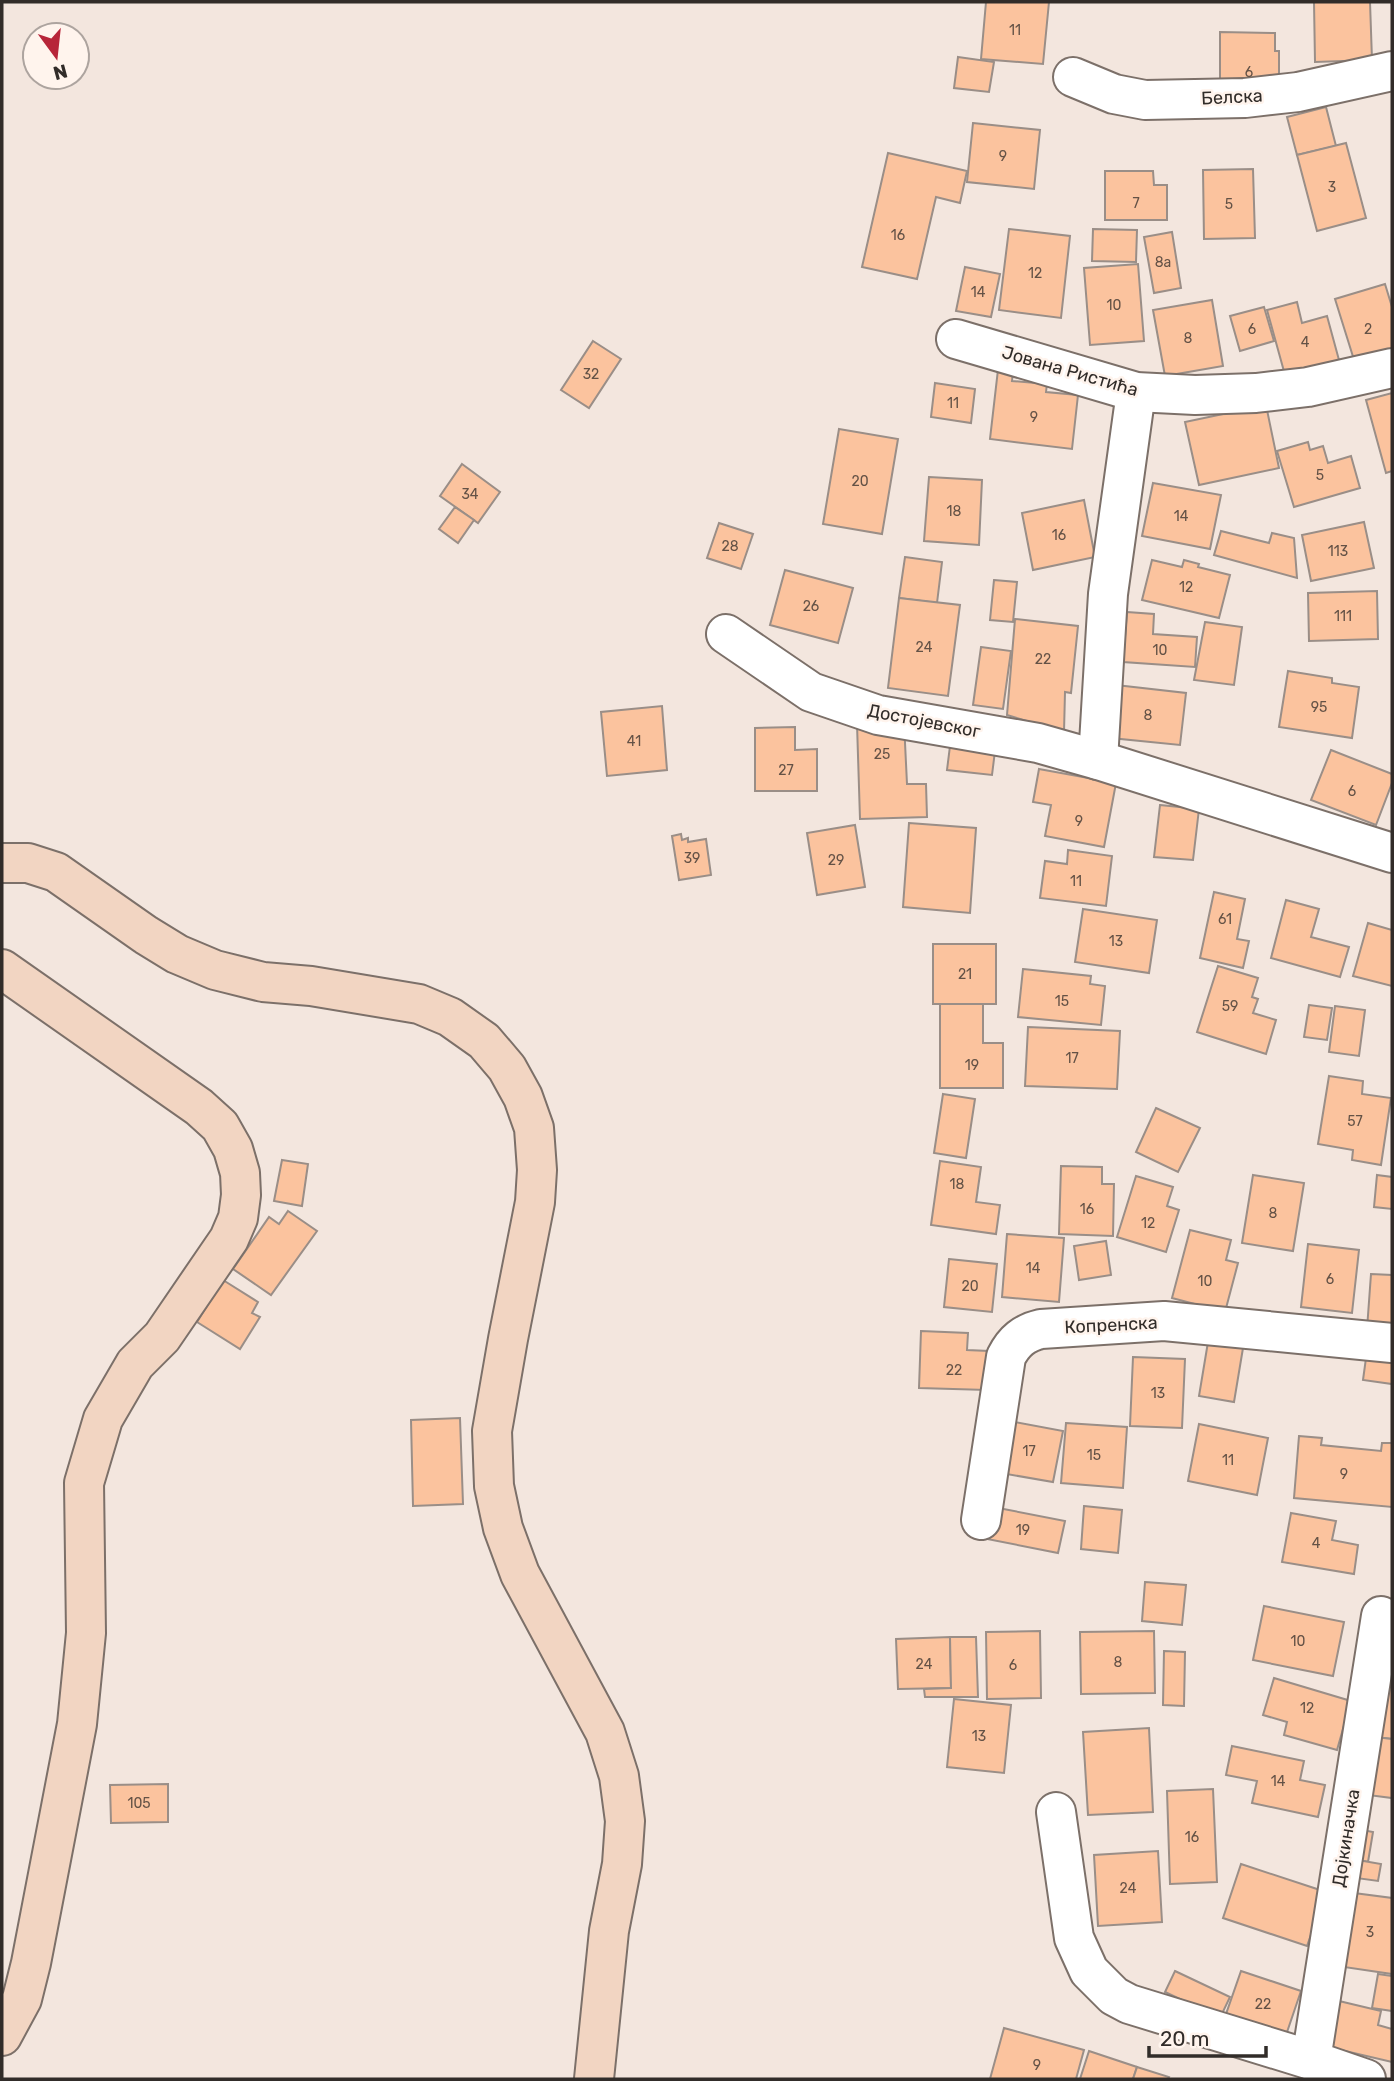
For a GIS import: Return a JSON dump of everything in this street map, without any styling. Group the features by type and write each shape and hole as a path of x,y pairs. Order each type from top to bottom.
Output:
{"main road":[{"path":"2,863 28,863 56,872 146,935 177,954 215,970 262,982 311,986 419,1004 450,1017 484,1041 507,1068 523,1097 534,1128 537,1170 535,1202 492,1431 494,1486 503,1528 520,1574 606,1732 619,1776 625,1821 622,1864 609,1931 594,2079"},
{"path":"2,970 199,1107 220,1126 233,1149 240,1173 241,1195 238,1218 229,1239 162,1337 135,1364 103,1419 83,1483 86,1633 77,1724 31,1963 22,1999 2,2036"}],"street":[{"name":"Белска","path":"1073,77 1114,94 1145,100 1245,98 1298,92 1392,71"},
{"name":"Јована Ристића","path":"956,339 1136,392 1195,396 1308,387 1392,368"},
{"path":"1098,760 1108,594 1136,392"},
{"name":"Достојевског","path":"726,634 811,692 878,715 1038,743 1392,853"},
{"name":"Копренска","path":"981,1520 1006,1357 1018,1340 1028,1332 1164,1321 1392,1343"},
{"name":"Дојкиначка","path":"1311,2060 1381,1616"},
{"path":"1056,1812 1074,1938 1080,1956 1100,1984 1129,2004 1366,2079"}],"building":[{"path":"986,2 1049,2 1043,64 981,59"},
{"path":"1314,2 1370,2 1372,60 1315,62"},
{"path":"1220,32 1275,33 1275,51 1279,51 1279,93 1220,92"},
{"path":"958,57 994,62 989,92 954,88"},
{"path":"1326,107 1336,146 1297,155 1287,117"},
{"path":"973,123 1040,130 1034,189 967,182"},
{"path":"1346,143 1366,218 1317,231 1297,155"},
{"path":"888,153 967,171 960,203 936,197 917,279 862,267"},
{"path":"1253,169 1255,238 1204,239 1203,170"},
{"path":"1105,171 1153,171 1154,185 1167,185 1167,220 1105,220"},
{"path":"1009,229 1070,236 1061,318 999,310"},
{"path":"1093,229 1137,230 1136,262 1092,261"},
{"path":"1172,232 1181,288 1154,293 1144,237"},
{"path":"1138,264 1144,341 1090,345 1084,268"},
{"path":"965,267 1000,274 991,317 956,311"},
{"path":"1385,284 1392,307 1392,352 1355,363 1335,299"},
{"path":"1212,300 1223,366 1165,376 1153,310"},
{"path":"1297,302 1302,323 1327,316 1339,360 1285,375 1267,310"},
{"path":"1264,307 1274,341 1240,351 1230,316"},
{"path":"593,341 621,359 589,408 561,390"},
{"path":"999,361 1014,363 1012,381 1047,384 1046,392 1078,395 1072,449 990,439"},
{"path":"935,383 975,389 971,423 931,417"},
{"path":"1392,393 1392,471 1386,473 1366,400"},
{"path":"1266,405 1279,468 1199,485 1185,422"},
{"path":"839,429 898,439 882,534 823,524"},
{"path":"1308,442 1310,450 1323,446 1328,463 1351,456 1360,488 1294,507 1277,451"},
{"path":"462,464 500,492 478,523 440,496"},
{"path":"929,477 982,480 979,545 924,541"},
{"path":"1153,483 1221,495 1210,549 1142,536"},
{"path":"1084,500 1095,557 1033,570 1022,513"},
{"path":"455,507 474,520 458,543 439,529"},
{"path":"1364,522 1374,568 1311,581 1302,535"},
{"path":"719,523 753,534 741,569 707,558"},
{"path":"1221,531 1269,543 1272,533 1294,538 1297,578 1214,555"},
{"path":"905,557 942,562 937,603 899,598"},
{"path":"1152,560 1182,567 1184,560 1199,564 1198,567 1230,575 1219,618 1142,600"},
{"path":"785,570 853,588 838,643 770,625"},
{"path":"994,580 1017,582 1013,622 990,620"},
{"path":"1377,591 1378,639 1309,641 1308,593"},
{"path":"899,598 960,605 948,696 888,688"},
{"path":"1127,612 1154,614 1153,634 1197,637 1195,667 1123,662"},
{"path":"1015,619 1078,626 1071,693 1065,692 1064,732 1007,715"},
{"path":"1205,622 1242,627 1234,685 1194,680"},
{"path":"981,647 1011,651 1003,709 973,705"},
{"path":"1288,671 1332,678 1332,683 1359,687 1352,738 1279,727"},
{"path":"1116,685 1186,693 1180,745 1111,738"},
{"path":"662,706 667,770 607,776 601,712"},
{"path":"904,722 907,784 926,784 927,817 860,819 857,724"},
{"path":"795,727 795,750 817,749 817,791 755,791 755,728"},
{"path":"950,746 995,751 992,775 947,770"},
{"path":"1331,750 1392,774 1392,783 1376,825 1311,800"},
{"path":"1039,769 1116,783 1104,847 1045,836 1051,805 1033,802"},
{"path":"1160,805 1199,809 1193,860 1154,857"},
{"path":"909,823 976,828 970,913 903,907"},
{"path":"855,825 865,887 817,895 807,833"},
{"path":"681,834 682,840 688,838 688,842 706,839 711,875 679,880 672,836"},
{"path":"1068,850 1112,856 1106,906 1040,898 1045,861 1067,864"},
{"path":"1214,892 1245,899 1237,939 1249,941 1243,968 1200,958"},
{"path":"1286,900 1319,909 1311,937 1349,947 1340,977 1271,958"},
{"path":"1083,909 1157,920 1149,973 1075,962"},
{"path":"1368,923 1392,930 1392,986 1353,976"},
{"path":"933,944 996,944 996,1004 933,1004"},
{"path":"1218,966 1258,978 1252,997 1258,999 1253,1013 1276,1020 1266,1054 1197,1032"},
{"path":"1023,969 1091,976 1090,984 1105,986 1101,1025 1018,1017"},
{"path":"940,1004 983,1004 983,1043 1003,1043 1003,1088 940,1088"},
{"path":"1309,1005 1332,1008 1327,1040 1304,1037"},
{"path":"1335,1006 1365,1010 1359,1056 1329,1052"},
{"path":"1028,1027 1120,1031 1117,1089 1025,1086"},
{"path":"1329,1076 1363,1081 1362,1094 1391,1098 1381,1165 1352,1160 1353,1150 1318,1144"},
{"path":"943,1094 975,1099 966,1158 934,1153"},
{"path":"1156,1108 1200,1128 1178,1172 1136,1152"},
{"path":"282,1160 308,1164 302,1206 274,1201"},
{"path":"940,1161 981,1167 976,1202 1000,1205 996,1234 931,1225"},
{"path":"1061,1166 1102,1167 1102,1184 1114,1184 1113,1236 1059,1234"},
{"path":"1253,1175 1304,1183 1293,1251 1242,1243"},
{"path":"1377,1175 1392,1177 1392,1209 1374,1207"},
{"path":"1136,1176 1173,1187 1167,1206 1179,1210 1166,1252 1117,1237"},
{"path":"288,1211 317,1231 271,1295 233,1269 269,1217 279,1224"},
{"path":"1190,1230 1231,1240 1226,1260 1238,1263 1225,1312 1172,1298"},
{"path":"1007,1234 1064,1238 1059,1302 1002,1297"},
{"path":"1106,1241 1111,1275 1079,1280 1074,1246"},
{"path":"1308,1244 1359,1250 1352,1313 1301,1307"},
{"path":"949,1259 997,1264 992,1312 944,1307"},
{"path":"1371,1274 1392,1275 1392,1331 1367,1329"},
{"path":"223,1280 258,1302 252,1313 260,1317 240,1349 197,1322"},
{"path":"1210,1330 1245,1336 1234,1402 1199,1396"},
{"path":"921,1331 968,1333 967,1350 989,1351 987,1390 919,1388"},
{"path":"1133,1357 1185,1359 1182,1428 1130,1426"},
{"path":"1366,1358 1392,1361 1392,1384 1363,1380"},
{"path":"460,1418 463,1504 413,1506 411,1420"},
{"path":"1004,1420 1063,1431 1053,1482 995,1472"},
{"path":"1066,1423 1127,1427 1123,1488 1061,1483"},
{"path":"1199,1424 1268,1438 1257,1495 1188,1481"},
{"path":"1299,1436 1322,1438 1321,1445 1381,1451 1382,1443 1392,1443 1392,1507 1294,1498"},
{"path":"988,1506 1065,1521 1058,1553 982,1538"},
{"path":"1084,1506 1122,1510 1118,1553 1081,1549"},
{"path":"1291,1513 1336,1521 1332,1540 1358,1545 1354,1574 1282,1562"},
{"path":"1145,1582 1186,1585 1182,1625 1142,1621"},
{"path":"1264,1606 1344,1622 1333,1676 1253,1660"},
{"path":"1040,1631 1041,1698 987,1699 986,1632"},
{"path":"1154,1631 1155,1693 1081,1694 1080,1632"},
{"path":"950,1637 951,1688 898,1689 896,1639"},
{"path":"950,1637 976,1637 978,1697 925,1697 924,1689 951,1688"},
{"path":"1164,1651 1185,1652 1184,1706 1163,1705"},
{"path":"1382,1673 1392,1675 1392,1739 1375,1737"},
{"path":"1274,1678 1351,1701 1337,1750 1284,1735 1287,1722 1263,1715"},
{"path":"954,1699 1011,1705 1004,1773 947,1767"},
{"path":"1149,1728 1153,1812 1088,1815 1083,1732"},
{"path":"1375,1737 1392,1739 1392,1798 1368,1795"},
{"path":"1232,1746 1304,1761 1300,1780 1325,1785 1318,1817 1252,1803 1257,1781 1226,1775"},
{"path":"168,1784 168,1822 111,1823 110,1785"},
{"path":"1213,1789 1217,1882 1170,1884 1167,1791"},
{"path":"1357,1829 1373,1832 1368,1862 1352,1859"},
{"path":"1158,1851 1162,1922 1098,1926 1094,1855"},
{"path":"1352,1859 1381,1864 1378,1881 1349,1877"},
{"path":"1241,1864 1326,1892 1307,1946 1223,1918"},
{"path":"1354,1893 1392,1898 1392,1974 1344,1967"},
{"path":"1175,1971 1230,1997 1220,2018 1165,1992"},
{"path":"1241,1971 1301,1991 1285,2038 1225,2017"},
{"path":"1378,1974 1392,1976 1392,2011 1372,2008"},
{"path":"1339,2001 1381,2011 1378,2025 1392,2029 1392,2062 1328,2047"},
{"path":"1004,2028 1084,2050 1076,2079 990,2079"},
{"path":"1089,2051 1137,2067 1133,2079 1080,2079"},
{"path":"1137,2067 1169,2077 1133,2079"}]}
